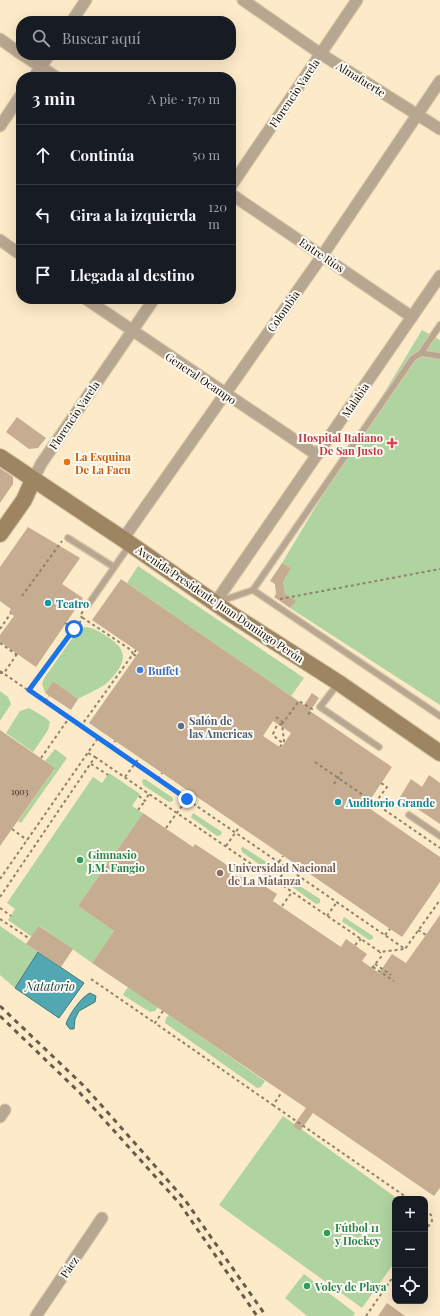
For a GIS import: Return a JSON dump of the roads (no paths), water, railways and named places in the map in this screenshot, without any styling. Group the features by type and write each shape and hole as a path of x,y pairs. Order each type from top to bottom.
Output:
{"main road":[{"name":"Avenida Presidente Juan Domingo Perón","path":"0,457 215,603 339,683 440,753"},
{"name":"Florencio Varela","path":"0,534 24,500 33,480"}],"street":[{"path":"75,16 86,0"},
{"name":"Almafuerte","path":"243,0 321,54 417,113 440,129"},
{"name":"Florencio Varela","path":"236,179 357,0"},
{"path":"0,39 16,50"},
{"path":"30,60 48,72"},
{"path":"37,72 45,60"},
{"name":"Colombia","path":"127,542 225,394 322,256 440,80"},
{"path":"0,126 16,102"},
{"name":"Entre Ríos","path":"236,197 412,317"},
{"path":"0,240 16,251"},
{"name":"Malabia","path":"215,603 440,276"},
{"name":"General Ocampo","path":"93,304 317,455"},
{"name":"Florencio Varela","path":"33,480 41,464 150,304"},
{"name":"Páez","path":"36,1316 102,1218"}],"lane":[{"path":"215,603 253,590 413,358 421,353 440,325"},
{"path":"421,353 440,356"},
{"path":"68,538 114,567"},
{"path":"88,605 114,567 127,542"},
{"path":"253,590 440,716"},
{"path":"339,683 320,706 379,747"},
{"path":"409,815 440,836"}],"water":[{"name":"Natatorio","path":"38,952 84,983 59,1018 15,988"},
{"path":"90,993 96,996 95,1002 79,1011 75,1019 74,1029 70,1029 66,1024 69,1016 79,1002"}],"railway":[{"path":"0,1006 86,1088 185,1200 266,1316"},
{"path":"0,1016 80,1093 180,1204 257,1316"}],"place":[{"name":"Hospital Italiano De San Justo","path":"392,443"},
{"name":"La Esquina De La Facu","path":"67,462"},
{"name":"Teatro","path":"48,603"},
{"name":"Buffet","path":"140,670"},
{"name":"Salón de las Americas","path":"181,726"},
{"name":"Auditorio Grande","path":"338,802"},
{"name":"Gimnasio J.M. Fangio","path":"80,860"},
{"name":"Universidad Nacional de La Matanza","path":"220,873"},
{"name":"Fútbol 11 y Hockey","path":"327,1233"},
{"name":"Voley de Playa","path":"307,1286"}]}
